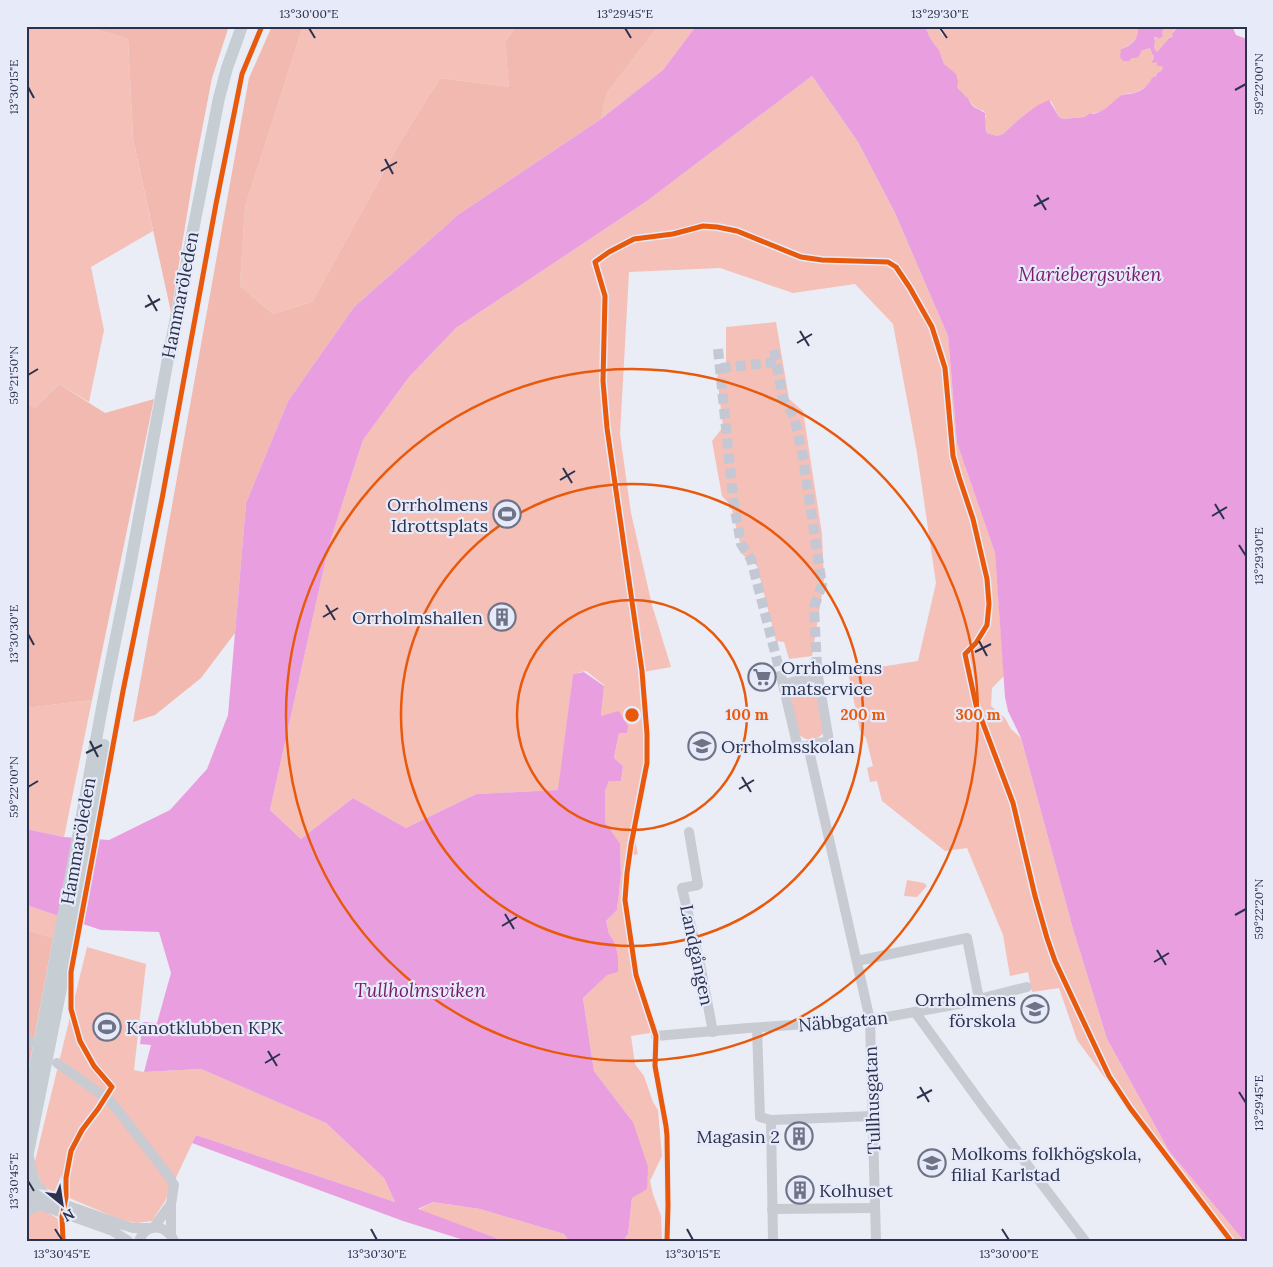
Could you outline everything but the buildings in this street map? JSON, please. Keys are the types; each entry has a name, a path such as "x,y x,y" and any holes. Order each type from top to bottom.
{"main road":[{"name":"Hammaröleden","path":"27,1159 169,353 219,98 226,68 242,26"},
{"name":"Hammaröleden","path":"26,1116 64,947"},
{"path":"26,1210 43,1201 33,1181 27,1159"}],"street":[{"path":"818,671 829,741 808,746 798,748 782,680 818,671"},
{"name":"Tullhusgatan","path":"808,746 870,1020 876,1241"},
{"name":"Landgången","path":"689,832 698,885 682,888 701,969 713,1032"},
{"path":"857,961 967,938 979,999"},
{"name":"Näbbgatan","path":"656,1036 870,1020 979,999 1027,987"},
{"path":"915,1012 1085,1241"},
{"path":"757,1028 760,1117 770,1120 873,1116"},
{"path":"57,1063 112,1103 174,1185 171,1204 172,1238"},
{"path":"770,1120 773,1241"},
{"path":"26,1191 43,1201 113,1231 128,1241"},
{"path":"26,1200 43,1201 133,1228 165,1229 172,1238"},
{"path":"139,1241 144,1232 152,1228 171,1204"},
{"path":"772,1209 875,1208"}],"shaded area":[{"path":"26,26 87,26 128,39 133,139 153,231 91,267 104,330 89,402 59,384 35,408 26,401"},
{"path":"87,26 229,26 212,78 195,166 171,312 133,139 128,39"},
{"path":"272,26 303,26 245,207 240,286 273,314 312,302 401,141 440,78 509,87 505,42 516,26 658,26 607,93 601,119 459,214 354,307 288,401 246,503 235,633 201,678 155,715 133,722 249,78"},
{"path":"303,26 516,26 505,42 509,87 440,78 401,141 312,302 273,314 240,286 245,207"},
{"path":"658,26 696,26 663,70 601,119 607,93"},
{"path":"925,26 937,26 943,36 943,26 1137,26 1136,38 1132,43 1121,49 1121,54 1132,58 1141,51 1150,48 1154,56 1152,60 1163,68 1144,88 1122,95 1102,111 1088,114 1084,117 1063,119 1059,117 1051,101 1036,106 1003,134 997,136 987,133 984,111 974,106 958,90"},
{"path":"1165,26 1177,26 1177,28 1173,32 1173,37 1169,38 1157,52 1154,48 1154,36 1159,39 1163,36 1162,32"},
{"path":"812,76 858,142 895,213 948,336 957,443 995,553 1004,676 992,688 991,706 1005,718 1011,729 1021,738 1073,929 1107,1039 1169,1151 1244,1241 1226,1241 1077,1040 1059,988 1032,992 1028,972 1010,976 1003,935 967,848 945,851 882,801 877,781 870,782 867,768 873,766 866,738 860,731 848,672 918,661 936,583 917,453 893,324 855,284 793,293 720,268 629,272 620,434 631,513 652,605 671,667 643,672 647,706 649,763 634,835 638,854 631,856 627,873 626,907 638,973 656,1032 631,1036 635,1064 644,1076 653,1102 658,1110 662,1156 650,1181 661,1216 662,1241 623,1241 628,1234 632,1198 633,1122 594,1071 583,998 607,974 618,956 606,921 617,910 621,875 620,845 605,822 605,791 609,781 621,781 623,766 614,758 619,733 601,716 604,685 586,671 573,674 559,790 476,794 406,828 353,798 301,839 270,810 329,545 363,440 409,377 456,328 647,201"},
{"path":"776,322 789,399 803,411 822,534 824,581 812,656 789,659 784,642 776,641 757,566 743,555 731,506 722,496 712,441 723,427 717,376 726,363 726,327"},
{"path":"59,384 105,413 154,399 92,700 26,708 26,401 35,408"},
{"path":"807,684 817,692 824,732 818,738 811,740 804,738 798,733 791,696 799,686"},
{"path":"92,700 64,837 26,829 26,708"},
{"path":"907,880 924,883 927,886 917,897 904,896"},
{"path":"26,905 59,916 53,938 26,930"},
{"path":"26,930 53,938 26,1082"},
{"path":"87,947 146,964 134,1070 144,1072 201,1069 326,1123 384,1178 395,1202 196,1135 165,1201 152,1221 136,1223 119,1219 43,1187 34,1165"},
{"path":"433,1202 480,1209 564,1234 569,1241 504,1241 418,1210"},
{"path":"43,1210 57,1218 60,1241 26,1241 26,1217 32,1212"}],"water":[{"path":"696,26 925,26 930,38 939,50 944,64 956,74 957,87 973,106 985,113 987,133 997,136 1003,134 1036,106 1049,100 1059,117 1063,119 1084,117 1090,113 1093,114 1105,109 1121,95 1143,89 1163,68 1157,66 1157,62 1152,62 1154,56 1150,48 1141,51 1139,56 1129,61 1123,61 1120,57 1121,49 1129,46 1136,38 1137,26 1165,26 1162,32 1163,36 1159,39 1154,37 1154,48 1157,52 1169,38 1173,37 1172,34 1177,26 1232,26 1236,35 1247,39 1247,1241 1244,1241 1169,1151 1107,1039 1073,929 1021,738 1008,711 1005,697 995,553 957,443 948,336 895,213 858,142 812,76 647,201 456,328 409,377 363,440 329,545 270,810 301,839 353,798 406,828 476,794 558,790 573,674 584,672 604,686 601,716 619,711 628,726 627,733 619,733 614,758 623,766 621,781 609,781 605,791 605,822 620,844 621,875 617,910 606,921 609,934 615,943 618,956 618,972 607,975 583,998 594,1071 633,1122 648,1167 647,1189 632,1198 628,1234 623,1241 569,1241 564,1234 480,1209 433,1202 418,1209 504,1241 467,1241 403,1221 192,1143 196,1135 395,1202 384,1178 326,1123 201,1069 144,1072 151,1045 140,1044 143,1022 157,1023 171,973 159,932 101,930 26,905 26,829 64,837 109,840 170,810 207,769 228,715 246,503 288,401 354,307 459,214 601,119 663,70"}],"tunnel":[{"path":"718,349 733,498 741,544 751,559 781,676"},
{"path":"774,350 783,399 794,416 803,457 822,585 814,607 817,667"},
{"path":"721,368 776,362"}],"cycle path":[{"path":"63,1241 62,1217 71,1151 82,1130 112,1087 94,1066 80,1041 71,1009 71,972 242,74 262,26"},
{"path":"667,1241 667,1136 655,1066 656,1036 636,975 625,900 631,845 647,763 647,734 642,671 607,428 603,381 605,296 595,262 609,252 634,239 673,234 703,226 737,231 801,257 822,260 888,262 896,267 932,327 945,368 953,456 973,519 987,579 989,604 987,625 976,643 965,654 976,705 1013,803 1047,938 1055,961 1109,1076 1130,1108 1231,1241"}],"place":[{"name":"Orrholmens Idrottsplats","path":"507,514"},
{"name":"Orrholmshallen","path":"502,617"},
{"name":"Orrholmens matservice","path":"762,677"},
{"name":"Orrholmsskolan","path":"702,746"},
{"name":"Orrholmens förskola","path":"1035,1009"},
{"name":"Kanotklubben KPK","path":"107,1027"},
{"name":"Magasin 2","path":"799,1136"},
{"name":"Molkoms folkhögskola, filial Karlstad","path":"932,1163"},
{"name":"Kolhuset","path":"800,1190"}],"water label":[{"name":"Mariebergsviken","path":"1090,274"},
{"name":"Tullholmsviken","path":"420,990"}]}
